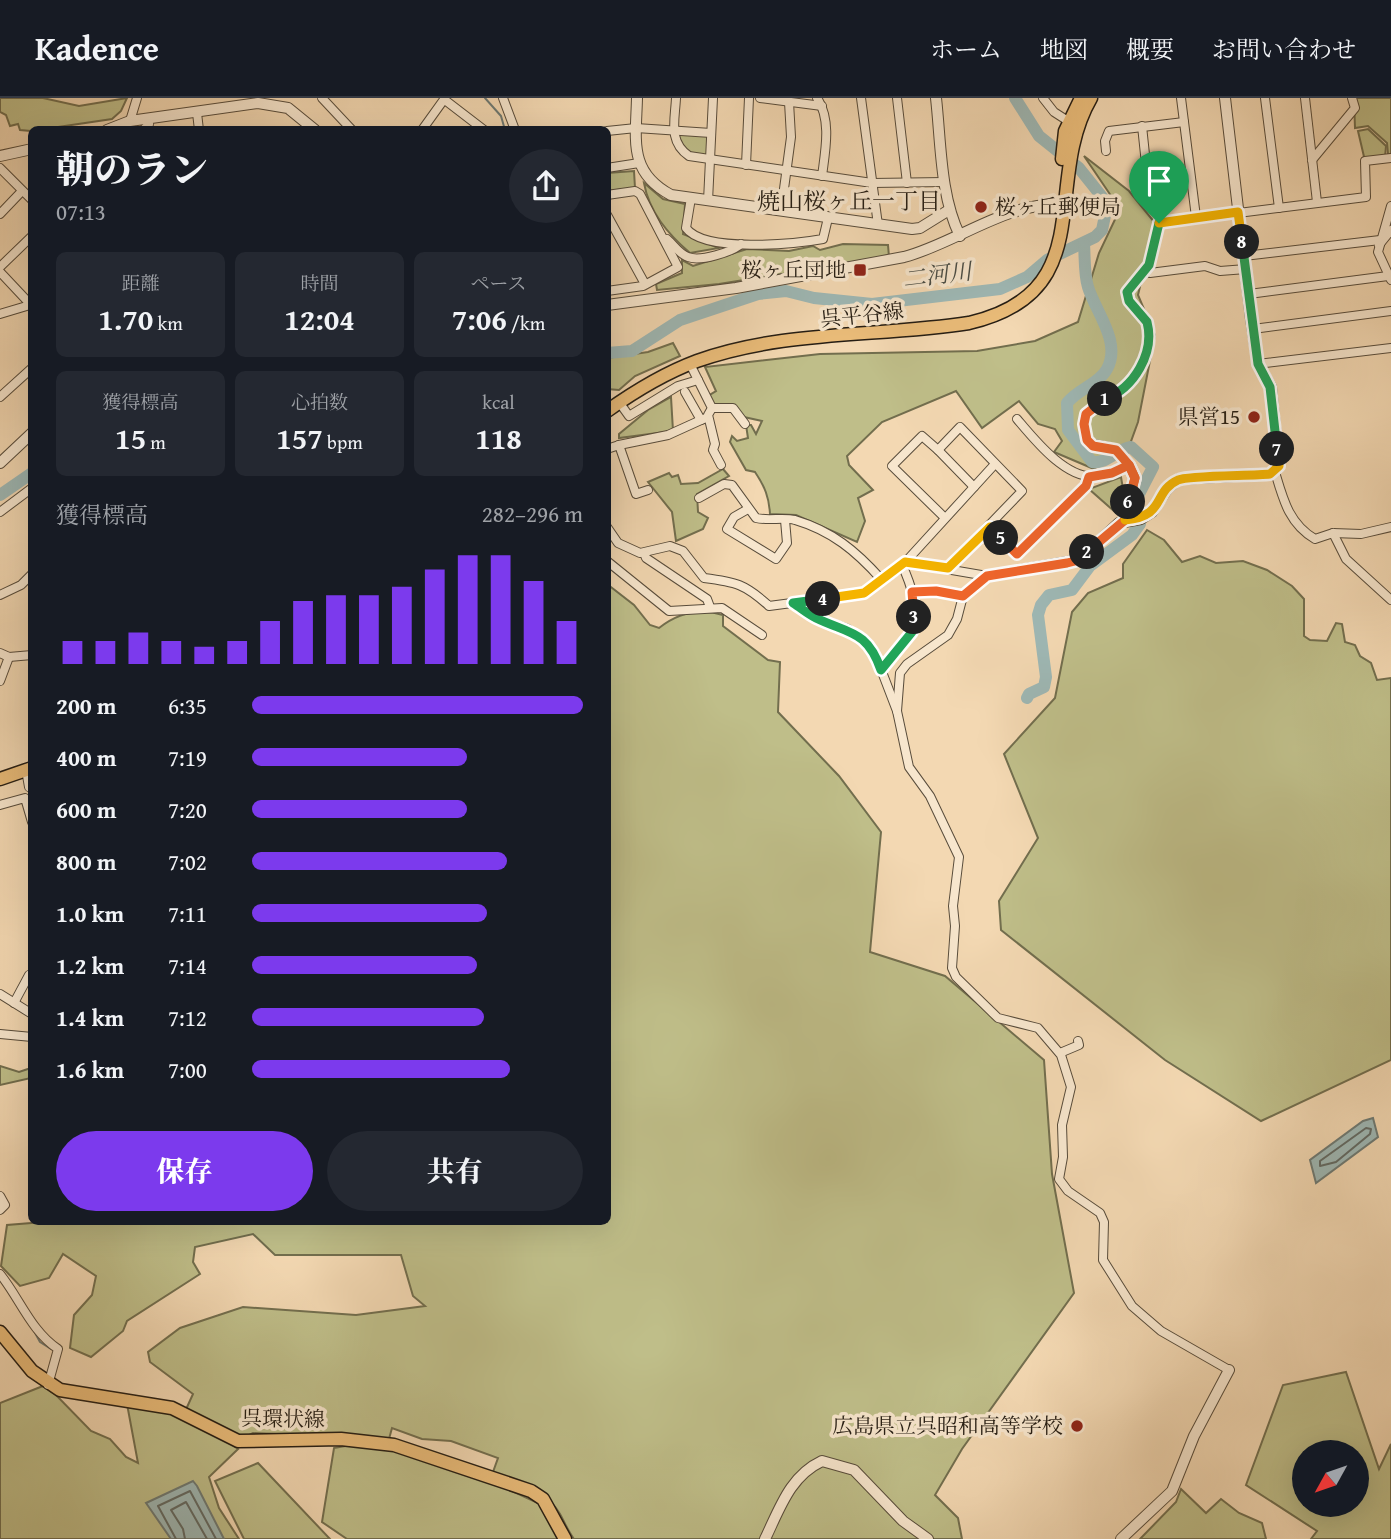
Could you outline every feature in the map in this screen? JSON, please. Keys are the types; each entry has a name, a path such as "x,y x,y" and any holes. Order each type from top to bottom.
{"main road":[{"name":"呉平谷線","path":"611,407 690,364 765,344 969,323 1002,313 1027,296 1048,271 1063,232 1068,130 1081,98"},
{"name":"呉平谷線","path":"1068,130 1091,98"},
{"path":"0,779 28,769"},
{"path":"0,1332 32,1371 48,1385"},
{"name":"呉環状線","path":"48,1385 60,1390 172,1408 238,1441 341,1439 394,1446 531,1491 542,1499 565,1539"}],"street":[{"path":"130,121 137,98"},
{"path":"322,98 348,126"},
{"path":"503,98 514,126"},
{"path":"637,98 639,163 657,187 671,195 878,225 920,228 949,210"},
{"path":"676,98 675,141 684,152 710,160 872,183 945,182"},
{"path":"708,201 713,98"},
{"path":"746,165 749,98"},
{"path":"760,98 819,102 827,141 822,176"},
{"path":"861,98 878,225"},
{"path":"897,98 907,183"},
{"path":"936,98 949,210 960,236"},
{"path":"1044,98 1068,130"},
{"path":"1181,98 1196,217"},
{"path":"903,563 987,576 1079,560 1134,519 1152,512 1167,489 1179,479 1239,477 1275,472 1279,466 1270,387 1258,364 1252,329 1225,98"},
{"path":"1265,98 1279,208"},
{"path":"1305,98 1317,202"},
{"path":"1312,160 1355,108 1352,98"},
{"path":"425,126 445,99 479,126"},
{"path":"117,126 130,121 258,103 287,102 311,126"},
{"path":"781,211 791,137 789,102"},
{"path":"196,126 197,113"},
{"path":"1106,151 1106,133 1184,122"},
{"path":"1142,126 1148,184 1191,181"},
{"path":"611,131 636,128 711,133"},
{"path":"0,156 28,150"},
{"path":"1134,519 1135,478 1129,465 1118,452 1093,446 1087,440 1084,424 1091,408 1122,392 1141,367 1149,329 1144,317 1129,301 1127,292 1146,271 1157,242 1159,223 1366,197 1365,162 1391,158"},
{"path":"611,167 639,163"},
{"path":"0,168 28,196"},
{"path":"0,214 22,191"},
{"path":"611,194 635,191 640,194 678,267 645,284 611,290"},
{"path":"691,198 688,231 702,239 781,246 824,239 828,218"},
{"path":"611,304 736,288 904,257 1026,208 1065,205"},
{"path":"1249,294 1390,278 1378,252 1391,206"},
{"path":"611,222 645,284"},
{"path":"1244,256 1380,243 1391,230"},
{"path":"665,238 687,257 694,259 736,249 741,244"},
{"path":"28,240 0,270 28,302"},
{"path":"24,244 28,248"},
{"path":"1146,271 1150,273 1205,266 1220,271 1246,269"},
{"path":"0,314 28,306"},
{"path":"1252,329 1391,311"},
{"path":"1258,364 1391,348"},
{"path":"690,364 712,408"},
{"path":"0,397 28,372"},
{"path":"619,402 629,416 678,386 698,380"},
{"path":"685,392 705,419 715,444 713,450 721,465"},
{"path":"611,448 622,442 668,435 705,419 712,408"},
{"path":"712,408 733,408 745,424"},
{"path":"1017,419 1046,453 1062,465 1089,477 1112,473 1129,465"},
{"path":"938,450 960,427 1022,491 948,568"},
{"path":"3,455 28,436"},
{"path":"944,517 892,466 922,436 974,486"},
{"path":"619,445 636,494 648,490"},
{"path":"644,553 670,546 683,551 704,578 732,580 745,586 769,606 860,594 903,563 995,464"},
{"path":"1275,472 1283,501 1305,533 1315,538 1333,533 1350,536 1391,527"},
{"path":"990,527 1017,554 1086,486 1089,477"},
{"path":"699,498 724,484 732,485 757,518 793,519 844,542 856,551 881,579"},
{"path":"0,512 28,491"},
{"path":"748,509 734,517 727,529 776,559 787,543 785,520"},
{"path":"611,533 618,543 644,553 707,599 710,607"},
{"path":"1333,533 1346,559 1391,600"},
{"path":"881,670 912,632 912,592 903,563"},
{"path":"611,564 669,611 682,612 710,607 730,611 762,635"},
{"path":"897,711 900,673 907,664 948,635 957,619 963,596 987,576"},
{"path":"0,595 21,585 28,578"},
{"path":"912,592 936,591 963,596"},
{"path":"793,603 816,618 857,635 874,651 897,711 909,768 930,796 959,857 953,905 956,926 952,968 956,977 999,1018 1038,1028 1060,1053 1071,1087 1062,1125 1063,1157 1059,1179 1068,1191 1100,1213 1104,1222 1103,1260 1132,1306 1161,1331 1229,1370 1194,1436 1172,1491 1121,1539"},
{"path":"0,653 9,657 28,655"},
{"path":"0,681 9,657"},
{"path":"28,791 25,798 28,808"},
{"path":"0,805 25,798"},
{"path":"14,1003 28,977"},
{"path":"0,994 28,1012"},
{"path":"0,1034 28,1037"},
{"path":"1060,1053 1079,1045 1078,1041"},
{"path":"0,1196 5,1205 0,1210"},
{"path":"0,1274 18,1295 38,1334 58,1349 48,1385"},
{"path":"765,1539 798,1477 806,1468 821,1461 854,1471 903,1521 928,1539"}],"shaded area":[{"path":"0,98 43,98 79,106 127,98 121,111 112,119 65,126 28,126 28,131 20,130 18,124 10,126 6,115 0,112"},
{"path":"1354,98 1391,98 1391,155 1388,154 1387,143 1368,126 1355,128"},
{"path":"1368,129 1386,146 1385,157 1365,161 1358,131"},
{"path":"676,133 709,135 707,158 686,151"},
{"path":"1084,156 1129,191 1155,223 1138,295 1155,335 1138,422 1130,444 1094,469 1054,452 1062,441 1055,429 1038,424 1019,401 982,428 956,391 882,422 847,456 849,465 873,490 858,498 865,521 857,542 796,515 770,514 761,482 755,472 746,470 730,442 732,436 737,441 748,438 746,425 751,425 756,434 762,421 744,417 734,405 712,405 708,396 716,391 705,367 820,354 977,351 1035,341 1078,322 1099,253 1120,209"},
{"path":"634,171 635,188 611,191 611,173"},
{"path":"644,183 663,199 685,204 683,234 719,248 690,253 674,238 655,213"},
{"path":"843,244 888,245 889,257 719,284 657,290 656,284 682,273 682,260 693,266 747,249 789,251 813,246 820,250"},
{"path":"673,343 680,356 635,376 619,390 611,389 611,357 648,352"},
{"path":"671,397 673,431 619,438 619,434 648,410"},
{"path":"723,469 729,476 697,494 698,512 708,518 703,529 676,541 672,512 648,482 669,473 672,477 678,475 681,484 698,483"},
{"path":"1121,477 1124,495 1115,512 1089,489"},
{"path":"1147,530 1164,540 1182,562 1200,556 1216,563 1243,561 1267,570 1292,586 1304,599 1304,636 1310,640 1327,641 1336,623 1342,624 1345,642 1355,645 1360,656 1371,663 1377,680 1391,678 1391,1060 1261,1121 1165,1060 1001,930 999,901 1038,838 1004,754 1055,698 1072,612 1088,593 1123,578 1123,564"},
{"path":"611,587 634,605 650,625 659,628 682,615 706,612 723,615 723,626 768,660 780,662 778,712 839,776 881,832 870,952 945,976 1044,1060 1052,1174 1074,1293 962,1449 935,1495 958,1518 962,1539 574,1539 560,1514 547,1499 531,1488 493,1472 498,1458 451,1441 422,1439 392,1428 389,1439 253,1433 231,1444 238,1449 209,1477 219,1508 239,1539 0,1539 0,1403 43,1386 56,1395 91,1431 110,1439 126,1457 138,1463 127,1404 183,1416 193,1394 150,1362 148,1352 180,1328 243,1307 356,1315 425,1306 413,1296 401,1255 275,1255 253,1234 195,1247 193,1262 200,1274 127,1321 123,1331 91,1357 70,1348 74,1315 92,1295 96,1276 63,1254 49,1278 20,1286 1,1266 7,1225 611,1225"},
{"path":"0,1066 19,1072 28,1069 28,1079 0,1085"},
{"path":"1346,1372 1379,1469 1391,1444 1391,1539 1311,1539 1317,1531 1295,1517 1369,1517 1369,1440 1292,1440 1292,1515 1246,1485 1283,1385"},
{"path":"351,1445 399,1449 510,1490 540,1504 558,1539 347,1539 322,1522 334,1448"},
{"path":"258,1463 330,1539 244,1539 215,1481"},
{"path":"1181,1489 1206,1513 1221,1499 1239,1513 1262,1523 1266,1539 1140,1539 1176,1502"}],"water":[{"path":"1373,1118 1378,1137 1316,1183 1310,1160 1363,1121"},
{"path":"193,1481 224,1539 171,1539 146,1503"}],"waterway":[{"path":"485,98 501,116 504,126"},
{"name":"二河川","path":"611,353 632,351 680,320 758,294 786,291 814,298 872,304 1000,289 1027,277 1047,260 1095,237 1102,230 1106,211 1103,198 1079,168 1039,136 1015,98"},
{"path":"1027,698 1029,694 1044,687 1046,677 1038,615 1041,605 1049,595 1072,590 1090,566 1132,535 1140,524 1137,498 1153,467 1131,447 1103,461 1092,462 1068,430 1067,403 1094,383 1107,369 1111,359 1106,327 1087,282 1084,244"},
{"name":"二河川","path":"0,495 28,476"},
{"path":"34,1331 40,1342 51,1349"}],"place":[{"name":"桜ヶ丘郵便局","path":"981,207"},
{"name":"桜ヶ丘団地","path":"860,270"},
{"name":"県営15","path":"1254,417"},
{"name":"広島県立呉昭和高等学校","path":"1077,1426"}],"district":[{"name":"焼山桜ヶ丘一丁目","path":"849,201"}],"route":[{"path":"1159,223 1157,242 1149,265 1127,292 1129,301 1144,317 1149,329 1141,367 1122,392 1091,408 1086,414 1084,424 1087,440 1093,446 1116,450 1129,465 1135,478 1125,520 1079,560 987,576 963,596 951,592 912,592 912,632 888,658 881,670 874,651 857,635 816,618 793,603 864,593 905,562 948,568 983,530 990,527 1017,554 1086,486 1089,477 1112,473 1129,465 1135,478 1127,505 1125,520 1146,517 1167,489 1179,479 1248,477 1275,472 1279,466 1270,387 1258,364 1238,212 1159,223"}]}
